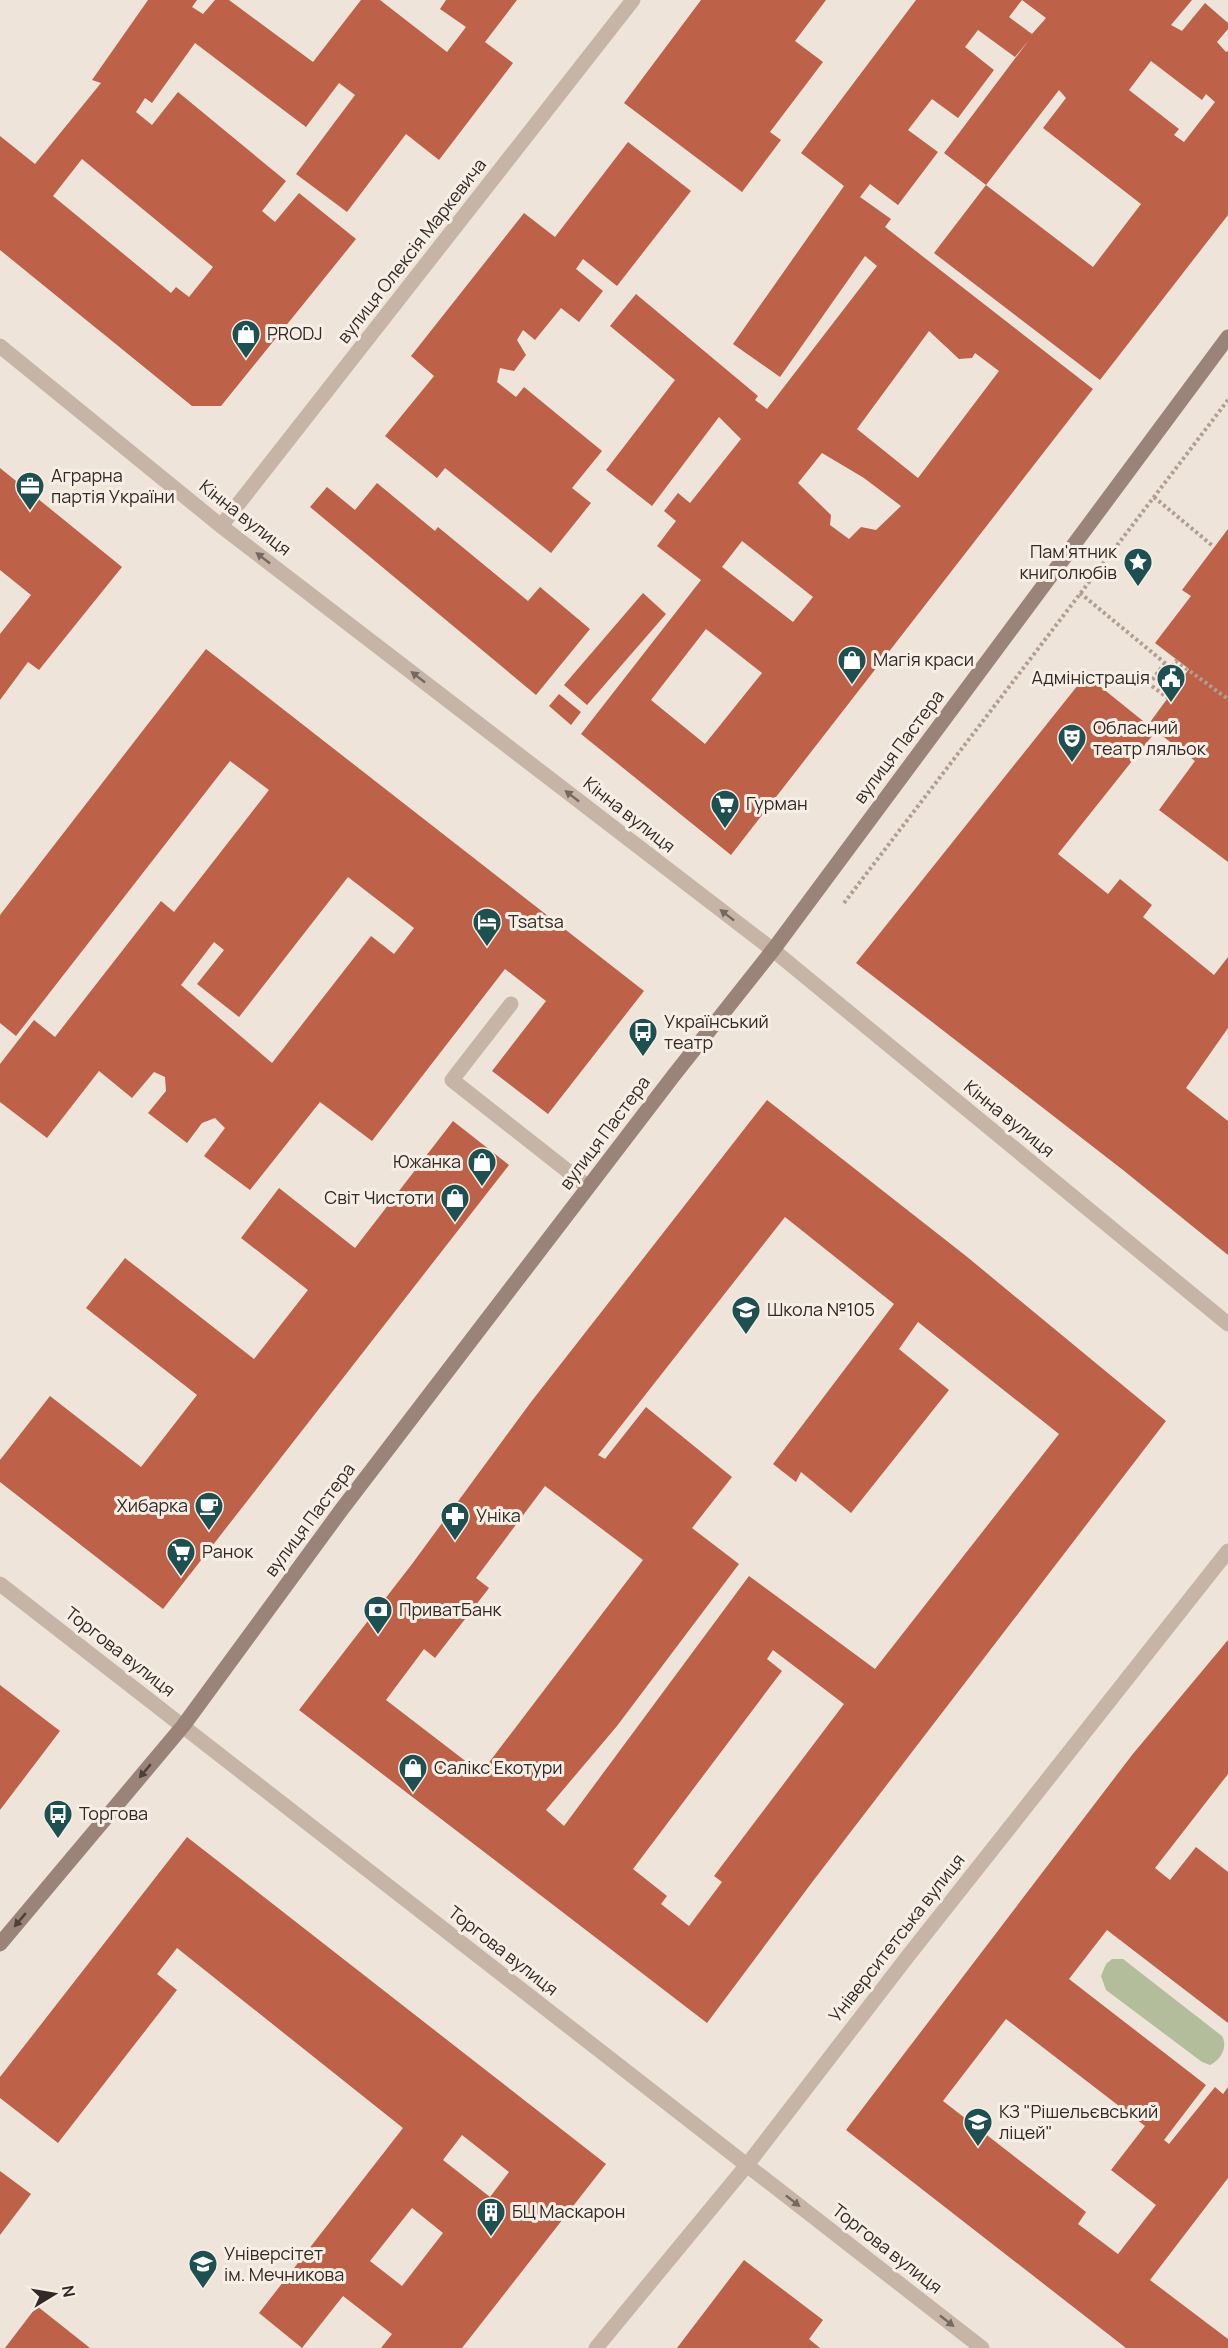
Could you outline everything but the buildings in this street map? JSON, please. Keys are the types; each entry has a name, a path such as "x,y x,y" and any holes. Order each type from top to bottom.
{"street":[{"name":"вулиця Олексія Маркевича","path":"221,526 633,0"},
{"name":"вулиця Пастера","path":"0,1944 183,1726 342,1509 773,950 1228,337"},
{"name":"Кінна вулиця","path":"0,346 221,526 773,950 1228,1324"},
{"path":"511,1004 452,1080 588,1187"},
{"name":"Університетська вулиця","path":"596,2348 747,2165 930,1928 1228,1551"},
{"name":"Торгова вулиця","path":"0,1584 982,2348"}],"path":[{"path":"837,912 1228,400"},
{"path":"1154,497 1214,547"},
{"path":"1080,594 1171,668 1176,662 1228,699"},
{"path":"1165,663 1149,684 1167,698"}],"green space":[{"path":"1112,1959 1123,1959 1222,2036 1224,2049 1217,2060 1210,2065 1202,2062 1106,1990 1101,1976 1106,1964"}],"place":[{"name":"PRODJ","path":"246,360"},
{"name":"Аграрна партія України","path":"30,512"},
{"name":"Пам'ятник книголюбів","path":"1138,588"},
{"name":"Магія краси","path":"852,686"},
{"name":"Адміністрація","path":"1171,704"},
{"name":"Обласний театр ляльок","path":"1072,764"},
{"name":"Гурман","path":"725,830"},
{"name":"Tsatsa","path":"487,948"},
{"name":"Український театр","path":"643,1058"},
{"name":"Южанка","path":"482,1188"},
{"name":"Світ Чистоти","path":"455,1224"},
{"name":"Школа №105","path":"746,1336"},
{"name":"Хибарка","path":"209,1532"},
{"name":"Уніка","path":"455,1542"},
{"name":"Ранок","path":"181,1578"},
{"name":"ПриватБанк","path":"378,1636"},
{"name":"Салікс Екотури","path":"413,1794"},
{"name":"Торгова","path":"58,1840"},
{"name":"КЗ \"Рішельєвський ліцей\"","path":"978,2148"},
{"name":"БЦ Маскарон","path":"491,2238"},
{"name":"Універсітет ім. Мечникова","path":"203,2290"}]}
